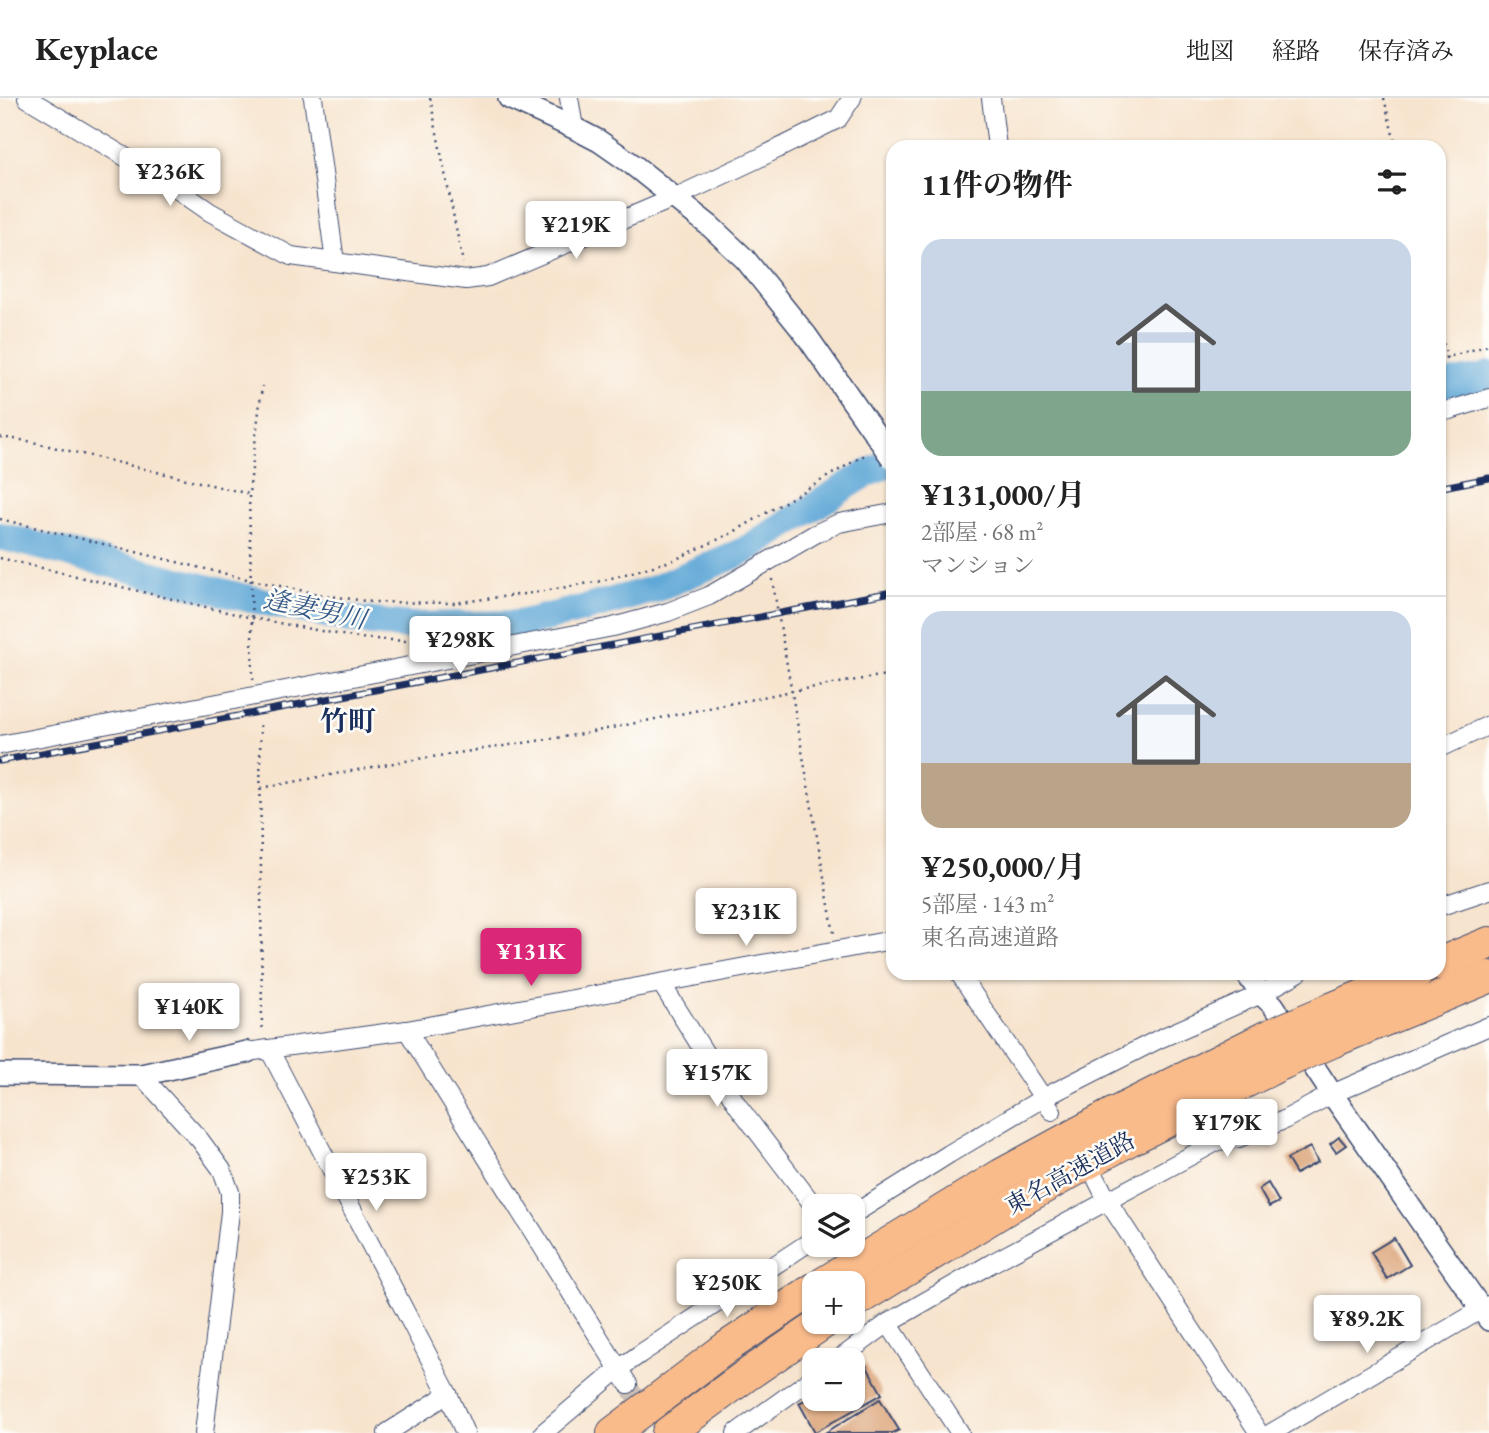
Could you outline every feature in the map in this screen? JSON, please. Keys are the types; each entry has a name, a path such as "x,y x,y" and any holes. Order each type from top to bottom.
{"highway":[{"path":"1446,961 1489,943"},
{"name":"東名高速道路","path":"844,1271 1001,1175 1113,1114 1330,1026 1489,977"},
{"name":"東名高速道路","path":"1330,1026 1406,980"},
{"name":"東名高速道路","path":"865,1295 1016,1203 1129,1140 1273,1051"},
{"path":"613,1433 727,1347 802,1297"},
{"path":"668,1433 806,1334"}],"street":[{"path":"27,98 165,181 210,212 291,256 466,280 488,277 674,198 838,119 852,98"},
{"path":"313,98 335,261"},
{"path":"509,98 599,141 711,227 745,259 806,335 886,449"},
{"path":"569,98 574,128"},
{"path":"991,98 996,140"},
{"path":"1446,410 1489,398"},
{"path":"0,745 613,627 709,596 815,534 839,523 886,514"},
{"path":"1446,745 1489,725"},
{"path":"1446,905 1489,890"},
{"path":"0,1074 141,1075 260,1050 407,1030 886,941"},
{"path":"964,980 1048,1105"},
{"path":"1252,980 1273,1005 1332,1094 1487,1312 1270,1433"},
{"path":"865,1207 948,1154 1048,1105 1159,1039 1261,994 1286,980"},
{"path":"661,983 738,1106 805,1194"},
{"path":"854,1348 888,1323 992,1263 1218,1141 1239,1138 1284,1120 1332,1094 1489,1026"},
{"path":"407,1030 624,1376"},
{"path":"260,1050 448,1394 465,1433"},
{"path":"141,1075 200,1140 222,1170 230,1192 230,1212 204,1433"},
{"path":"1097,1180 1107,1200 1259,1433"},
{"path":"543,1433 624,1376 640,1353 802,1247"},
{"path":"888,1323 960,1433"},
{"path":"736,1433 802,1386"},
{"path":"387,1433 448,1394"}],"path":[{"path":"430,98 466,280"},
{"path":"1384,98 1394,140"},
{"path":"1446,354 1447,358 1489,345"},
{"path":"253,697 250,494 262,386"},
{"path":"0,437 28,441 250,494"},
{"path":"0,519 251,582 372,602 453,603 601,581 674,560 732,533 870,452"},
{"path":"0,558 252,618 358,638 446,644"},
{"path":"769,562 837,950"},
{"path":"261,788 399,762 582,734 792,691 886,675"},
{"path":"260,725 260,1050"}],"building":[{"path":"1339,1137 1346,1145 1336,1152 1330,1144"},
{"path":"1310,1147 1318,1162 1296,1174 1287,1159"},
{"path":"1268,1183 1279,1202 1269,1207 1259,1189"},
{"path":"1394,1238 1410,1265 1387,1279 1371,1252"},
{"path":"865,1366 882,1394 865,1404"},
{"path":"880,1399 899,1430 893,1433 825,1433 861,1411 865,1411 865,1408"},
{"path":"803,1411 852,1411 815,1432"}],"waterway":[{"name":"逢妻男川","path":"1446,385 1489,375"},
{"name":"逢妻男川","path":"0,536 242,597 355,620 409,626 519,624 652,590 744,551 859,478 886,464"}],"tunnel":[{"path":"848,1257 888,1323"},
{"path":"628,1384 654,1433"}],"railway":[{"path":"1446,486 1489,478"},
{"path":"0,761 886,593"}],"district":[{"name":"竹町","path":"348,721"}]}
